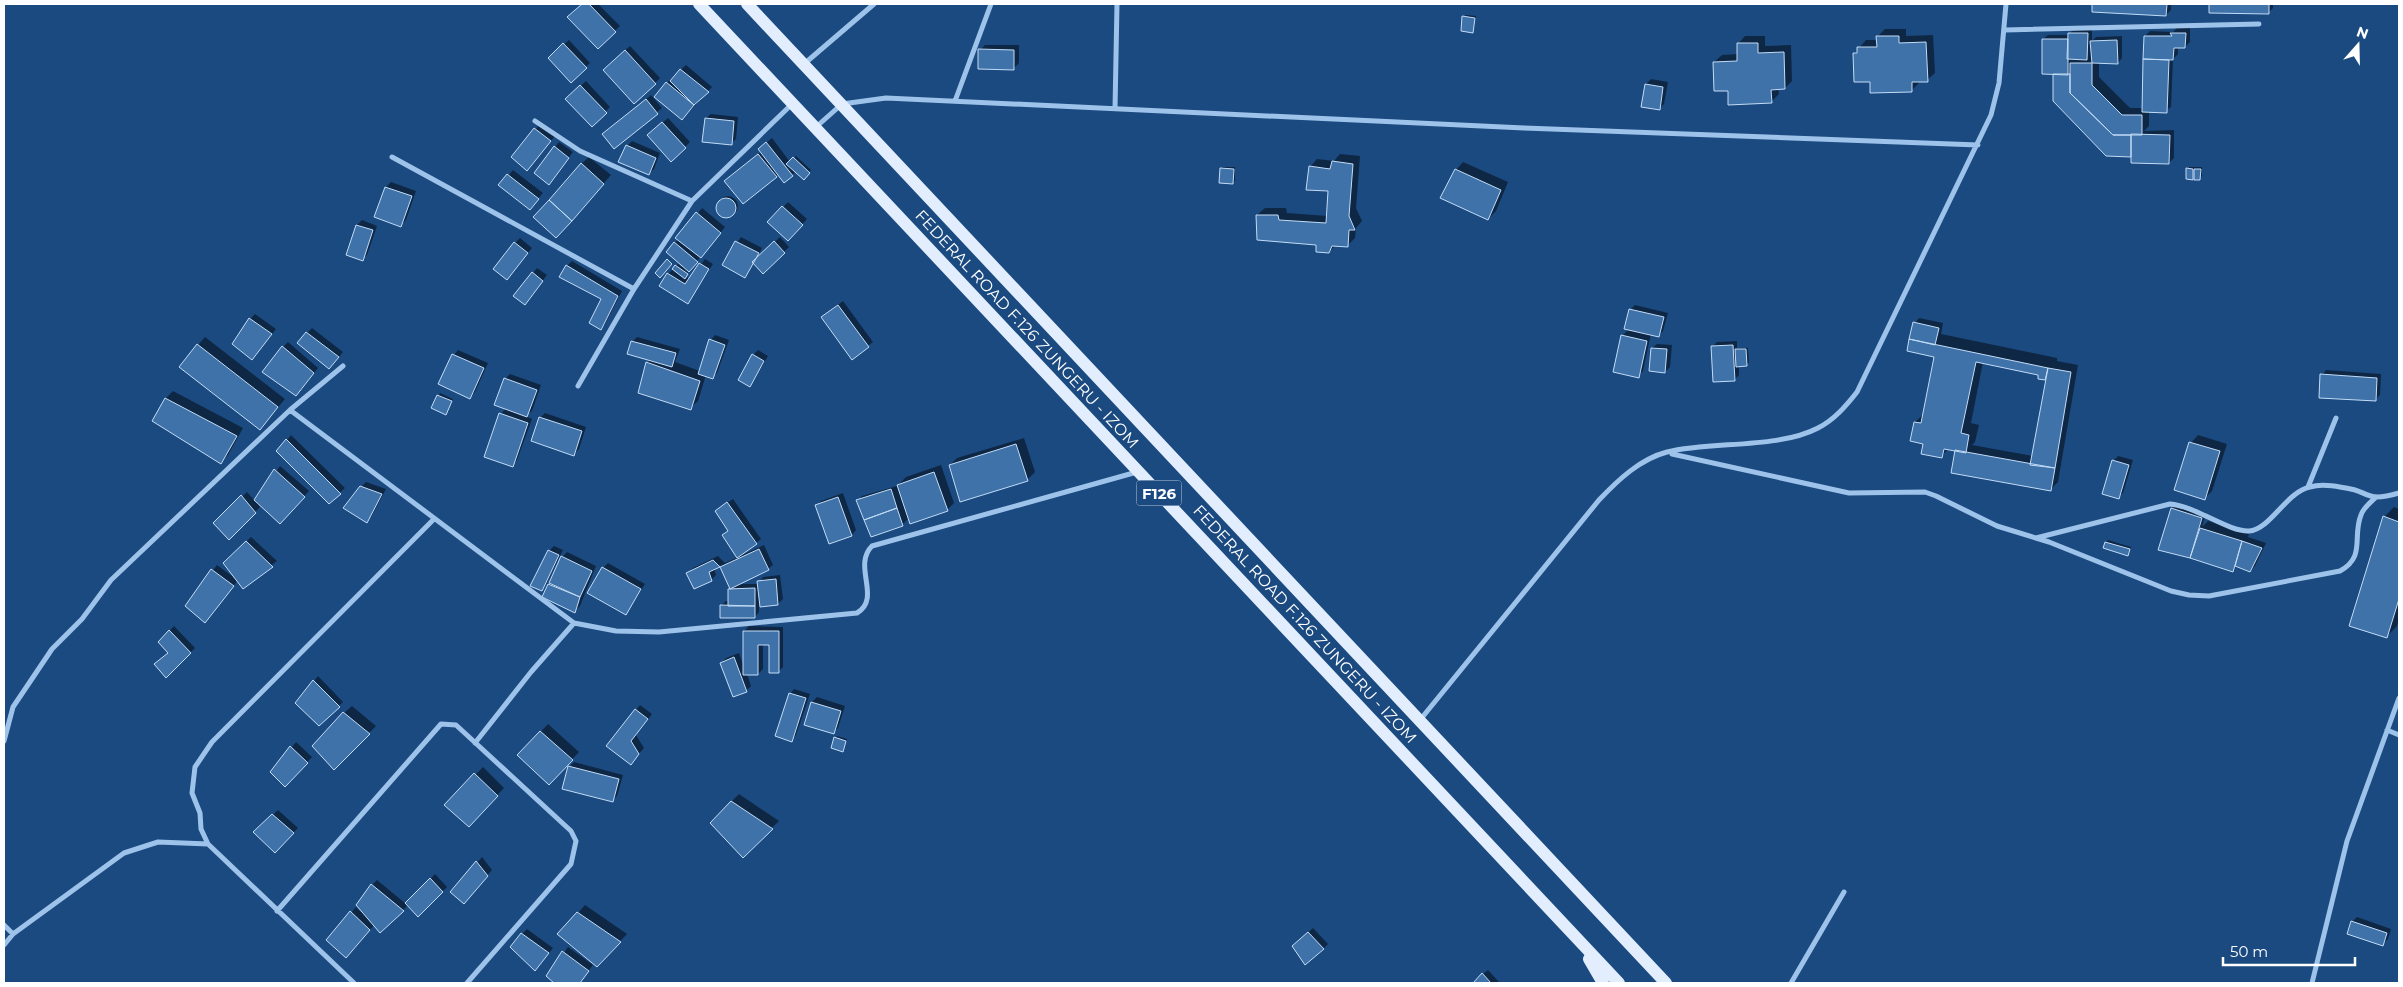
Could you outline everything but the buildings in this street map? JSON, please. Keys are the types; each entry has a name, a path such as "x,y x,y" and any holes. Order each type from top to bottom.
{"main road":[{"name":"FEDERAL ROAD F.126 ZUNGERU - IZOM","path":"699,4 1619,983"},
{"name":"FEDERAL ROAD F.126 ZUNGERU - IZOM","path":"747,4 1666,983"},
{"path":"1575,936 1604,983"}],"street":[{"path":"804,64 874,4"},
{"path":"955,101 991,4"},
{"path":"1115,109 1117,4"},
{"path":"1420,720 1619,478 1641,464 1667,452 1796,437 1818,428 1840,412 1857,392 1991,115 1998,83 2006,4"},
{"path":"2004,30 2259,24"},
{"path":"816,128 842,104 886,98 1524,128 1978,145"},
{"path":"578,386 634,289 692,201 793,104"},
{"path":"536,121 580,151 692,201"},
{"path":"392,157 634,289"},
{"path":"4,741 13,706 52,649 82,619 111,580 290,410 343,366"},
{"path":"290,410 574,623 616,632 659,632 857,613 863,610 868,597 863,561 865,553 872,546 1139,472"},
{"path":"2308,487 2336,418"},
{"path":"1667,452 1848,493 1925,492 1997,526 2036,538 2171,591 2189,595 2209,596 2340,571 2348,566 2356,551 2361,513 2376,497"},
{"path":"2036,538 2170,504 2183,505 2238,529 2250,531 2260,527 2292,495 2308,487 2321,485 2354,490 2376,497 2399,493"},
{"path":"354,983 208,844 201,829 200,813 192,793 195,767 212,742 434,519"},
{"path":"475,742 531,672 574,623"},
{"path":"2312,983 2347,841 2399,698"},
{"path":"278,911 441,724 456,725 571,831 576,842 571,864 467,983"},
{"path":"2387,730 2399,735"},
{"path":"4,945 13,934 124,853 158,842 208,844"},
{"path":"1791,983 1844,892"},
{"path":"4,925 13,934"}]}
